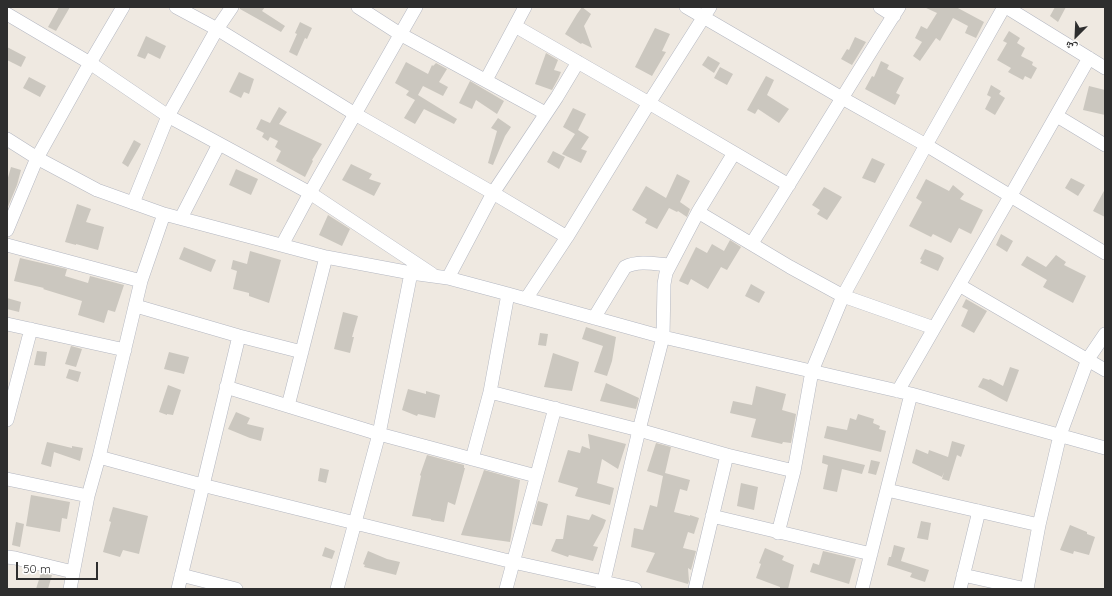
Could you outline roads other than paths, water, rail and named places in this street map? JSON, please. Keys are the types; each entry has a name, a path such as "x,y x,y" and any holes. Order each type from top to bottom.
{"street":[{"path":"7,230 36,158 123,7"},
{"path":"176,7 217,29 355,114 567,237"},
{"path":"133,203 168,116 217,29 232,7"},
{"path":"358,7 400,34 545,113"},
{"path":"282,245 416,7"},
{"path":"486,80 525,7"},
{"path":"686,7 707,12 842,98 926,145 1105,252"},
{"path":"752,243 897,11 880,7"},
{"path":"778,532 794,471 812,371 843,296 926,145 1005,7 1105,68"},
{"path":"526,299 567,237 707,12"},
{"path":"7,14 90,63 168,116 310,193 441,277"},
{"path":"515,26 789,185"},
{"path":"898,391 1089,58"},
{"path":"441,277 493,193 557,97 578,62"},
{"path":"1057,116 1105,145"},
{"path":"7,139 36,158 97,190 164,214 326,257 441,277 663,337 911,394 1105,448"},
{"path":"181,218 219,144"},
{"path":"603,585 639,430 663,337 664,284 666,273 698,212 734,153"},
{"path":"698,212 790,267 843,296 934,328"},
{"path":"70,589 88,496 99,457 141,281 164,214"},
{"path":"7,245 141,281"},
{"path":"288,406 326,257"},
{"path":"594,318 625,267 630,264 638,263 670,265"},
{"path":"337,589 379,434 411,273"},
{"path":"959,285 1105,370"},
{"path":"472,459 490,392 508,294"},
{"path":"136,306 239,336 302,352"},
{"path":"7,324 125,350"},
{"path":"7,420 10,399 31,329"},
{"path":"963,575 1027,589 1039,524 1060,435 1088,359 1105,334"},
{"path":"178,589 239,336"},
{"path":"226,387 379,434 536,476"},
{"path":"490,392 639,430 727,455 794,471"},
{"path":"862,589 911,394"},
{"path":"506,589 555,408"},
{"path":"695,589 727,455"},
{"path":"99,457 202,485 603,585 635,589"},
{"path":"7,479 88,496"},
{"path":"887,490 1039,524"},
{"path":"960,589 979,511"},
{"path":"712,516 871,554"},
{"path":"7,556 73,572"},
{"path":"181,575 236,589"}]}
